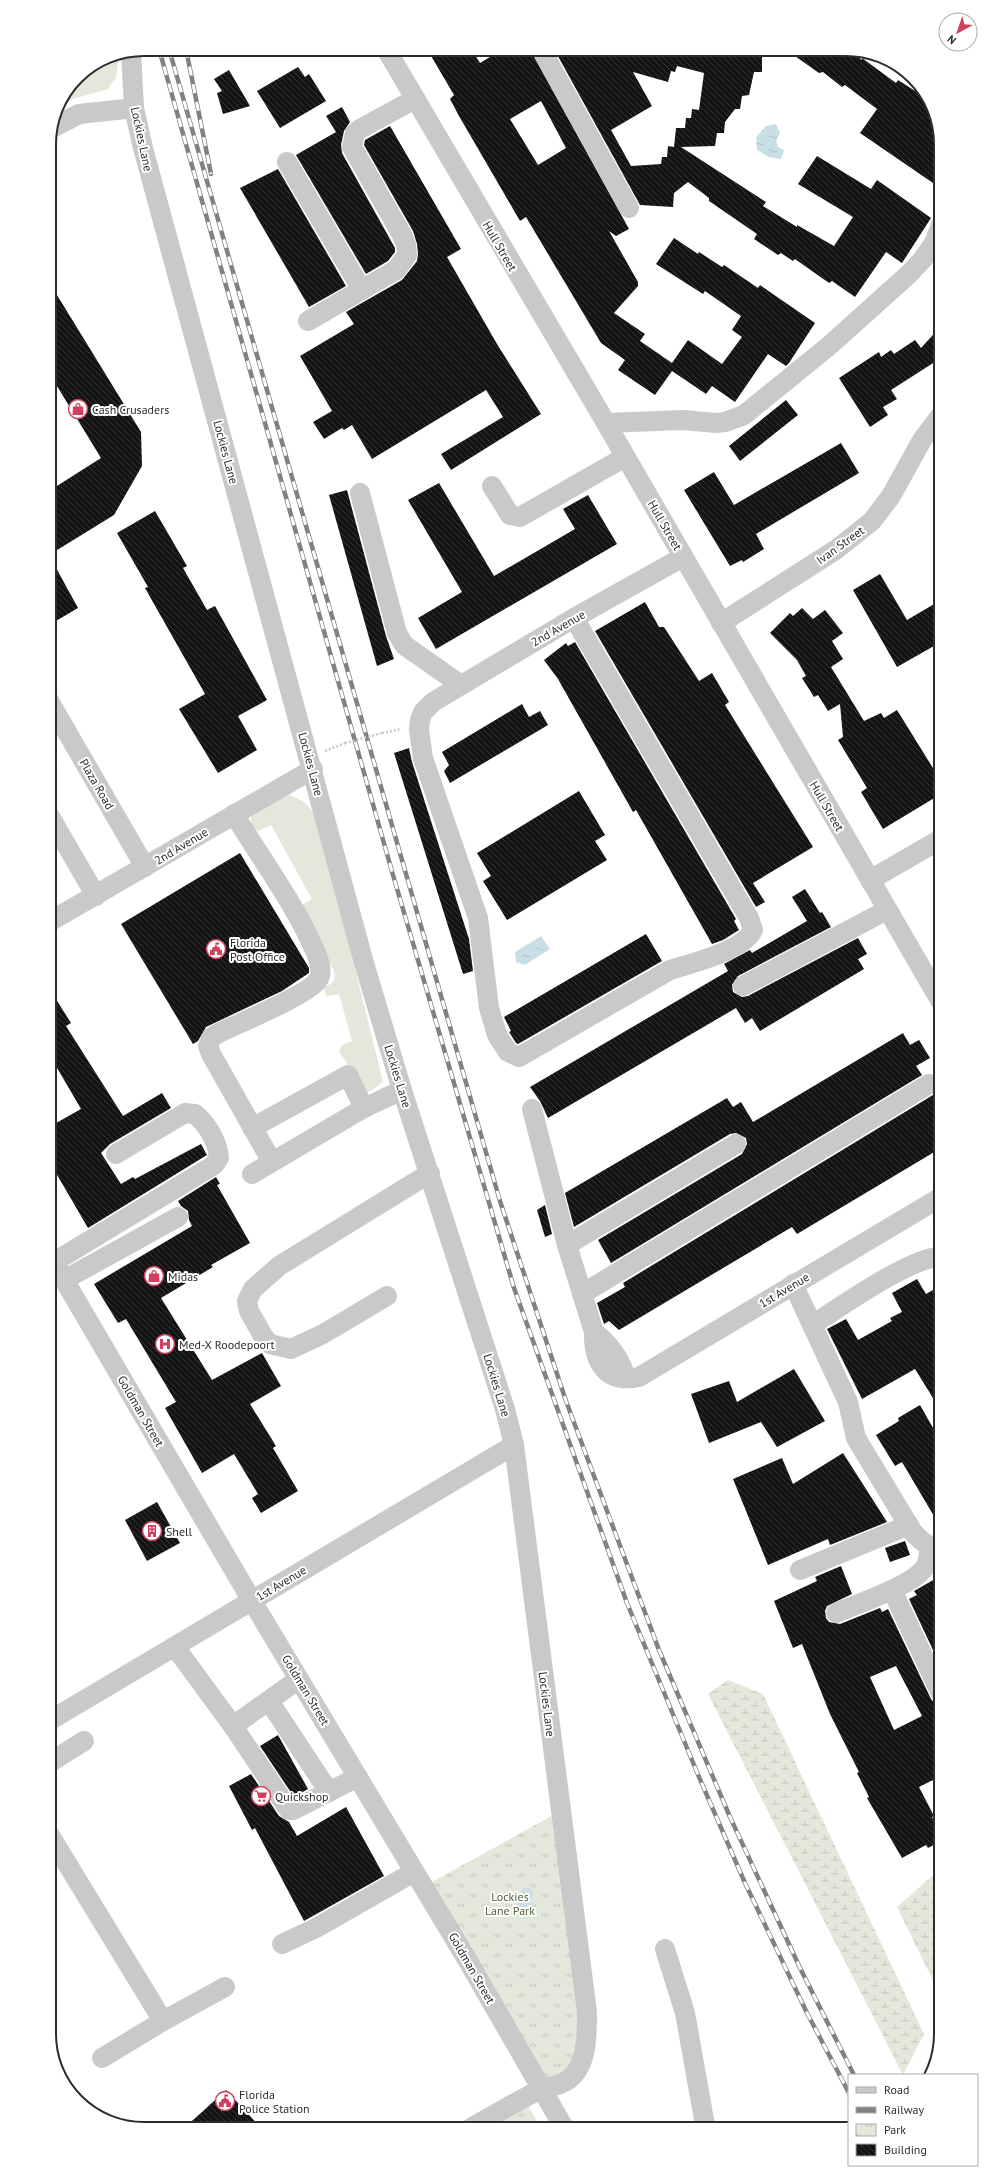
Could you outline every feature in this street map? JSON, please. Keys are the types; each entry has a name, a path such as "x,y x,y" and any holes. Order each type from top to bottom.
{"street":[{"name":"Hull Street","path":"390,56 626,457 934,990"},
{"path":"545,56 628,208"},
{"name":"Lockies Lane","path":"131,57 134,108 143,148 313,770 364,963 402,1090 506,1409 514,1445 587,2012 587,2035 584,2052 575,2073 570,2079 562,2084 541,2089 481,2122"},
{"path":"308,321 396,270 407,255 406,245 402,235 352,147 353,139 360,129 415,99"},
{"path":"58,125 78,114 134,108"},
{"path":"287,162 362,290"},
{"path":"606,424 683,420 725,422 744,415 830,345 909,274 924,259 934,243"},
{"name":"Ivan Street","path":"721,623 837,549 872,521 891,496 922,440 934,424"},
{"path":"492,486 510,515 520,517 626,457"},
{"path":"360,493 397,633 404,645 461,686"},
{"name":"2nd Avenue","path":"574,618 749,918 753,930 746,939 738,945 696,963 670,970 518,1057 508,1052 497,1035 489,1008 478,918 423,758 419,730 420,720 423,712 434,702 574,618 683,557"},
{"name":"Plaza Road","path":"56,715 145,867"},
{"name":"2nd Avenue","path":"56,918 234,814 313,770"},
{"path":"234,814 300,921 317,954 320,974 318,980 306,992 212,1037 208,1046 211,1054 272,1162"},
{"path":"56,827 96,896"},
{"path":"870,880 934,843"},
{"path":"743,986 887,910"},
{"path":"252,1128 348,1075 364,1108"},
{"path":"532,1109 567,1245 582,1294 929,1084"},
{"path":"252,1174 364,1108 402,1090"},
{"path":"56,1256 214,1165 219,1158 219,1149 202,1120 195,1114 185,1113 116,1154"},
{"path":"567,1245 736,1144"},
{"path":"387,1296 323,1334 291,1349 270,1344 263,1336 249,1311 248,1301 253,1288 279,1266 430,1173"},
{"name":"1st Avenue","path":"582,1294 594,1332 612,1349 623,1368 626,1378 639,1376 934,1201"},
{"path":"64,1280 178,1217"},
{"path":"812,1325 908,1266 921,1260 934,1258"},
{"name":"Goldman Street","path":"56,1265 252,1601 358,1777 561,2122"},
{"path":"793,1284 848,1402 856,1438 909,1525 921,1541 934,1545"},
{"name":"1st Avenue","path":"56,1717 514,1445"},
{"path":"800,1570 909,1525"},
{"path":"836,1613 892,1590 918,1575 925,1568 934,1547"},
{"path":"892,1590 934,1679"},
{"path":"175,1647 233,1726 289,1810 293,1810 358,1777"},
{"path":"233,1726 299,1679"},
{"path":"269,1701 329,1792"},
{"path":"56,1759 84,1741"},
{"path":"56,1845 163,2021"},
{"path":"282,1944 316,1928 414,1872"},
{"path":"666,1949 685,2014 704,2122"},
{"path":"102,2058 163,2021 225,1987"}],"path":[{"path":"345,743 382,733"}],"green space":[{"path":"118,60 116,77 108,89 73,99 66,103 78,86 90,74 105,65"},
{"path":"289,795 301,800 308,806 320,826 383,1082 371,1091 365,1092 339,1051 342,1045 352,1041 339,994 326,996 324,987 334,981 334,971 300,906 312,899 271,825 258,831 251,827 251,817 257,811"},
{"path":"728,1680 763,1694 924,2034 904,2074 902,2074 708,1694"},
{"name":"Lockies Lane Park","path":"555,1814 581,2032 570,2069 548,2081 432,1882"},
{"path":"934,1874 934,1983 897,1907"},
{"path":"528,2106 538,2122 495,2122"}],"water":[{"path":"776,124 780,133 776,141 778,147 784,150 781,159 769,157 757,150 756,137 766,126"},
{"path":"541,936 550,949 525,965 516,962 515,952"},
{"path":"524,1888 529,1888 534,1893 530,1903 533,1907 534,1914 527,1919 519,1915 516,1908 517,1898"}],"building":[{"path":"431,56 476,56 480,63 492,56 534,56 629,229 616,236 609,231 638,282 638,286 614,313 645,334 640,341 672,363 688,340 722,364 742,337 732,330 741,316 705,291 703,294 656,264 674,238 698,254 699,252 722,267 724,265 758,288 760,285 815,323 789,363 786,366 768,354 735,402 712,386 706,394 672,371 655,395 618,370 625,360 601,343 526,217 520,221 450,99 454,95","holes":["541,101 566,148 538,165 510,119"]},
{"path":"558,56 762,56 762,72 754,72 749,95 742,96 740,109 735,109 725,122 724,133 717,133 715,146 681,147 766,202 763,206 797,227 797,225 834,246 853,217 798,184 817,156 871,189 877,180 931,218 902,263 886,252 855,297 832,281 829,283 795,259 793,261 781,253 778,255 754,239 757,234 709,201 709,198 688,182 674,193 673,207 640,205","holes":["677,66 704,73 699,110 692,109 691,118 686,118 685,128 676,128 674,147 668,146 667,157 662,157 661,164 631,166 611,130 652,106 633,72 668,82 671,71 675,72"]},
{"path":"795,56 852,56 862,60 862,58 896,83 898,80 917,92 925,105 931,121 933,132 933,183 860,133 877,109 845,85 842,87 823,72 819,73"},
{"path":"298,67 305,77 309,74 326,101 280,128 257,91"},
{"path":"229,70 250,106 223,114 217,93 222,91 214,79"},
{"path":"342,107 350,122 344,131 341,145 342,153 395,248 395,252 388,261 366,274 296,155 336,132 326,116"},
{"path":"390,126 461,249 447,257 497,344 541,414 451,470 441,454 503,417 486,390 372,459 352,425 344,430 342,428 324,439 313,422 332,411 300,356 354,324 346,312 402,280 417,261 417,244 413,231 364,145 365,140"},
{"path":"278,169 346,286 309,307 240,188"},
{"path":"56,293 141,432 142,466 114,515 56,551 56,487 101,458 56,384"},
{"path":"934,334 934,362 891,390 897,399 883,407 888,415 870,427 839,378 879,352 881,357 891,350 894,354 915,340 921,348"},
{"path":"786,400 798,415 740,461 729,446"},
{"path":"841,443 859,473 756,534 764,549 743,562 742,560 730,566 684,490 714,472 734,505"},
{"path":"439,483 494,576 575,529 563,509 588,495 617,544 436,649 418,618 462,592 408,500"},
{"path":"347,490 386,636 394,659 377,666 329,495"},
{"path":"155,511 187,566 183,568 207,610 215,606 267,700 238,716 257,750 218,773 179,709 205,694 145,588 148,587 117,533"},
{"path":"56,568 78,608 56,621"},
{"path":"880,574 907,620 934,604 934,646 897,667 853,590"},
{"path":"645,602 659,627 664,627 699,681 712,673 729,702 725,705 813,847 753,883 765,902 756,907 595,631"},
{"path":"802,608 813,619 825,610 843,633 832,641 843,659 831,667 864,721 881,713 884,718 897,710 934,770 934,798 883,829 861,792 867,788 838,740 843,737 840,704 828,711 818,695 814,697 802,678 806,676 797,660 770,633 790,613 793,616"},
{"path":"575,642 736,919 734,921 739,930 723,940 712,944 636,810 633,812 558,679 544,660 566,643 568,646"},
{"path":"522,704 529,717 540,711 548,725 450,783 444,771 449,765 442,752"},
{"path":"409,748 412,762 469,939 473,971 463,974 394,753"},
{"path":"579,791 605,835 595,841 607,860 507,920 483,881 491,876 477,853"},
{"name":"Florida Post Office","path":"240,853 309,968 309,973 282,991 206,1027 198,1041 193,1044 121,924"},
{"path":"805,889 831,927 738,976 732,985 733,992 742,997 748,996 858,938 867,954 858,959 864,969 760,1031 752,1018 745,1023 736,1008 548,1118 540,1101 530,1087 728,971 724,964 750,950 752,953 807,921 792,897"},
{"path":"646,934 662,961 518,1044 516,1043 509,1032 511,1031 504,1017"},
{"path":"56,999 71,1023 66,1026 123,1116 162,1093 171,1108 110,1144 101,1153 121,1184 133,1177 135,1179 201,1144 207,1155 88,1228 56,1173 56,1123 81,1109 56,1066"},
{"path":"903,1033 910,1045 919,1040 930,1058 916,1066 922,1075 611,1263 598,1240 742,1154 747,1144 746,1138 736,1133 730,1134 574,1227 565,1193 727,1098 733,1107 741,1102 753,1122"},
{"path":"933,1095 934,1152 797,1234 792,1227 619,1330 609,1321 604,1324 597,1303 625,1287 623,1283"},
{"path":"216,1177 220,1184 217,1185 250,1243 211,1265 213,1267 161,1298 212,1380 262,1353 281,1386 250,1404 276,1446 273,1448 298,1491 261,1513 252,1498 258,1494 234,1454 202,1473 165,1408 176,1402 126,1319 118,1323 94,1284 192,1226 189,1220 188,1211 181,1206 178,1201"},
{"path":"545,1205 552,1234 545,1237 537,1210"},
{"path":"917,1279 926,1294 933,1290 934,1292 934,1400 915,1369 862,1399 827,1329 846,1319 858,1340 892,1321 890,1318 902,1312 892,1293"},
{"path":"794,1369 825,1421 777,1447 761,1422 709,1443 691,1394 729,1381 737,1402"},
{"path":"920,1405 934,1430 934,1516 902,1462 895,1466 876,1435 899,1421 898,1418"},
{"path":"843,1453 887,1522 830,1545 828,1539 768,1565 733,1479 782,1458 793,1484"},
{"name":"Shell","path":"157,1502 180,1543 147,1561 125,1520"},
{"path":"905,1541 910,1555 890,1562 885,1548"},
{"path":"841,1566 852,1594 827,1606 825,1611 826,1618 829,1622 840,1624 880,1608 882,1612 888,1609 934,1703 934,1780 919,1787 934,1816 932,1817 934,1821 934,1845 928,1848 926,1845 902,1858 867,1798 869,1797 857,1773 859,1772 830,1714 802,1644 793,1648 774,1601 817,1581 815,1577","holes":["896,1666 922,1716 894,1730 870,1677"]},
{"path":"934,1580 934,1652 909,1599 917,1595 914,1591"},
{"path":"278,1735 308,1789 294,1797 260,1746"},
{"path":"251,1774 279,1816 289,1822 297,1836 346,1807 384,1876 304,1921 255,1828 252,1830 229,1786"},
{"name":"Florida Police Station","path":"226,2090 255,2122 191,2122"}],"railway":[{"path":"161,56 393,875 514,1288 627,1603 699,1777 745,1883 807,2013 848,2091"},
{"path":"171,56 500,1201 566,1401 659,1650 730,1817 801,1970 853,2074"},
{"path":"187,56 211,174"}],"place":[{"name":"Cash Crusaders","path":"78,409"},
{"name":"Florida Post Office","path":"216,949"},
{"name":"Midas","path":"154,1276"},
{"name":"Med-X Roodepoort","path":"165,1344"},
{"name":"Shell","path":"152,1531"},
{"name":"Quickshop","path":"261,1796"},
{"name":"Florida Police Station","path":"225,2101"}]}
